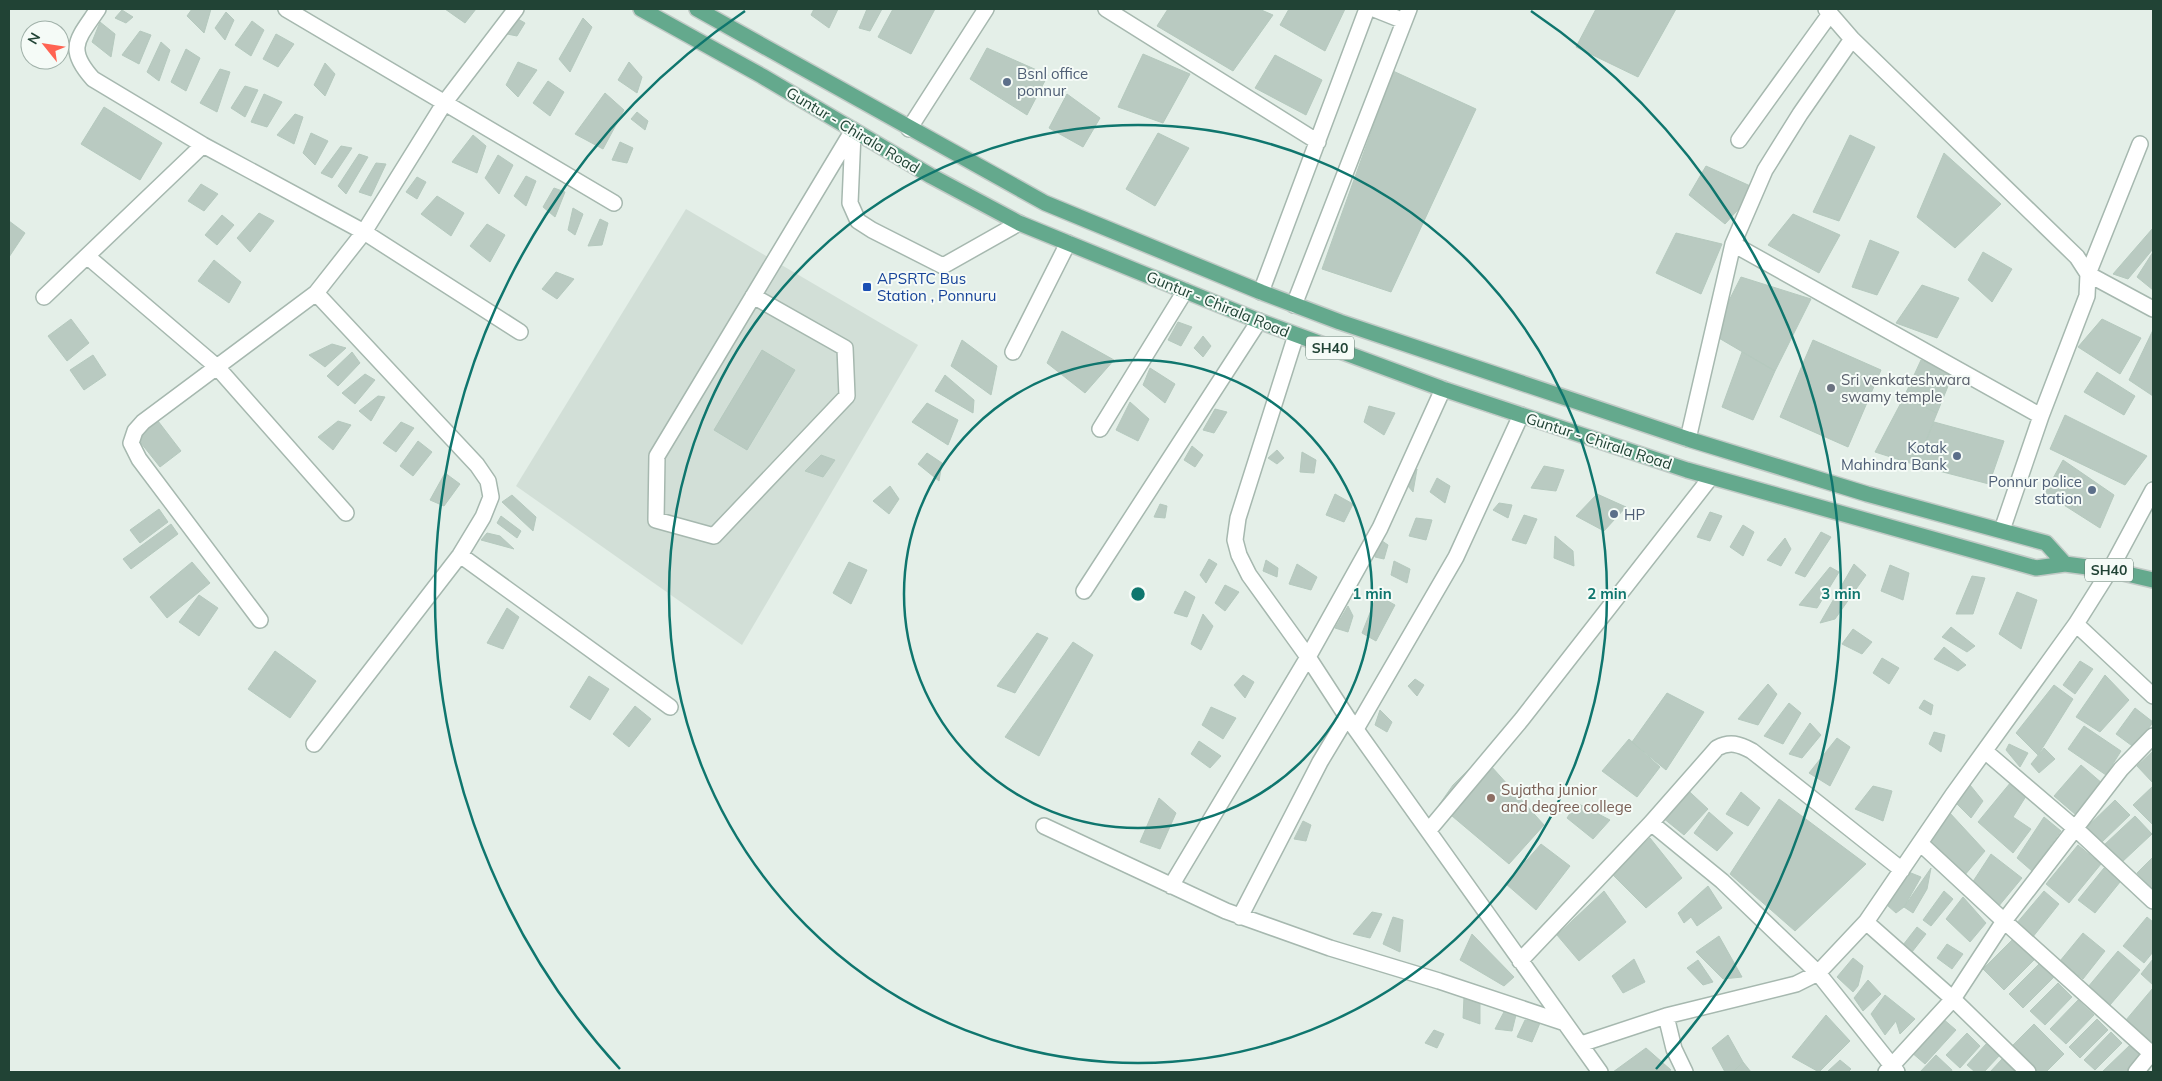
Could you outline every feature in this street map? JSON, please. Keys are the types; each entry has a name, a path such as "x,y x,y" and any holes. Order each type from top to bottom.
{"main road":[{"name":"Guntur - Chirala Road","path":"641,9 762,76 931,176 1019,223 1296,335 1443,389 1711,476 2036,568 2065,564 2110,570 2153,580"},
{"name":"Guntur - Chirala Road","path":"697,9 1045,203 1261,292 1340,322 1688,439 1867,494 2046,543 2065,564"}],"street":[{"path":"98,9 80,37 76,52 82,66 93,78 203,145 364,232 520,332"},
{"path":"286,9 614,203"},
{"path":"260,620 139,459 131,443 135,431 143,422 316,293 364,232 445,102 516,9"},
{"path":"910,129 986,9"},
{"path":"1106,9 1318,142"},
{"path":"1261,292 1367,9"},
{"path":"1294,305 1406,15 1374,9"},
{"path":"1739,140 1828,11 1852,39 2076,257 2088,274 2153,309"},
{"path":"1688,439 1733,244 1765,170 1800,114 1852,39"},
{"path":"853,130 850,203 858,221 872,230 943,266 1019,223"},
{"path":"753,296 844,348 847,396 714,536 656,520 657,456 753,296 853,130"},
{"path":"2002,530 2041,416 2087,296 2088,274 2140,144"},
{"path":"44,297 203,145"},
{"path":"1013,352 1068,243"},
{"path":"1733,244 2041,416"},
{"path":"88,256 217,367 346,513"},
{"path":"1100,429 1185,291"},
{"path":"314,744 460,555 483,517 491,497 488,480 477,464 316,293"},
{"path":"1084,591 1259,321"},
{"path":"1296,335 1238,518 1235,540 1239,555 1249,575 1308,657 1352,723 1429,830 1562,1022 1581,1044 1600,1072"},
{"path":"1172,886 1308,657 1380,528 1443,389"},
{"path":"1240,917 1320,762 1352,723 1456,557 1521,415"},
{"path":"1429,830 1522,719 1711,476"},
{"path":"1581,1044 1666,1016 1796,984 1818,973 1866,922 1920,842 2076,624 2110,570 2153,490"},
{"path":"460,555 670,707"},
{"path":"2076,624 2153,696"},
{"path":"1651,823 1722,881 1818,973 1892,1070 1953,999 2004,921 2121,769 2153,736"},
{"path":"1520,961 1651,823 1717,748 1726,743 1738,744 1752,751 1902,870"},
{"path":"1986,752 2076,829 2153,900"},
{"path":"1044,826 1240,917 1330,948 1439,980 1562,1022"},
{"path":"1920,842 2004,921 2153,1053 2136,1072"},
{"path":"1866,922 1953,999 2028,1072"},
{"path":"1666,1016 1674,1050 1685,1072"}],"shaded area":[{"path":"686,209 918,345 742,645 516,486"}],"building":[{"path":"192,9 211,9 204,33 187,16"},
{"path":"445,9 476,9 465,23"},
{"path":"814,9 838,9 829,28 811,15"},
{"path":"867,9 882,9 870,31 859,28"},
{"path":"893,9 935,9 911,54 878,37"},
{"path":"1168,9 1259,9 1273,15 1233,71 1157,26"},
{"path":"1289,9 1345,9 1325,51 1280,25"},
{"path":"1596,9 1676,9 1638,77 1576,47"},
{"path":"122,10 133,17 126,23 115,18"},
{"path":"226,12 234,20 225,40 215,28"},
{"path":"583,18 592,27 570,72 559,59"},
{"path":"518,19 525,23 517,36 507,34"},
{"path":"252,21 264,30 251,56 235,45"},
{"path":"100,22 115,34 111,57 92,42"},
{"path":"140,31 151,35 139,64 122,55"},
{"path":"276,34 294,44 278,67 263,59"},
{"path":"161,42 170,50 159,81 147,72"},
{"path":"987,48 1048,75 1027,115 970,79"},
{"path":"186,49 200,58 186,91 171,82"},
{"path":"1143,54 1190,74 1163,123 1118,107"},
{"path":"1275,55 1322,80 1306,115 1255,88"},
{"path":"518,62 537,70 518,97 506,85"},
{"path":"629,62 642,77 637,93 618,80"},
{"path":"325,63 335,74 325,96 314,85"},
{"path":"220,69 230,72 217,112 200,103"},
{"path":"1393,71 1476,109 1391,292 1322,269"},
{"path":"548,81 564,92 550,116 533,103"},
{"path":"245,86 258,90 245,117 231,108"},
{"path":"605,93 624,110 603,149 575,134"},
{"path":"264,94 282,102 267,127 251,122"},
{"path":"1067,94 1100,118 1083,147 1049,128"},
{"path":"104,107 162,143 140,180 81,144"},
{"path":"637,112 648,121 645,130 631,119"},
{"path":"295,114 303,117 294,144 277,135"},
{"path":"311,133 328,141 315,165 303,153"},
{"path":"1158,133 1189,148 1155,206 1126,189"},
{"path":"473,135 486,146 477,173 452,162"},
{"path":"1850,135 1875,147 1839,221 1813,212"},
{"path":"620,142 633,148 627,163 612,160"},
{"path":"341,146 352,148 332,178 321,173"},
{"path":"1944,153 2001,204 1955,248 1917,217"},
{"path":"359,154 368,157 346,194 338,186"},
{"path":"498,155 513,165 499,194 485,178"},
{"path":"376,163 386,164 371,196 359,192"},
{"path":"1706,166 1757,189 1725,224 1689,195"},
{"path":"526,176 536,181 526,206 514,196"},
{"path":"417,177 426,182 417,199 406,192"},
{"path":"201,184 218,194 204,211 188,201"},
{"path":"554,188 565,192 555,217 543,207"},
{"path":"437,196 464,213 451,236 421,214"},
{"path":"573,208 583,214 575,235 568,230"},
{"path":"259,213 274,221 250,252 237,238"},
{"path":"1793,214 1840,235 1819,273 1768,245"},
{"path":"222,215 234,225 217,245 205,235"},
{"path":"600,219 608,223 602,245 588,246"},
{"path":"9,221 25,233 9,257"},
{"path":"487,224 505,235 490,262 470,246"},
{"path":"2153,228 2153,249 2128,279 2113,274"},
{"path":"1676,233 1722,244 1701,294 1656,273"},
{"path":"1870,240 1899,252 1877,295 1852,287"},
{"path":"1983,252 2012,269 1992,302 1968,280"},
{"path":"2153,252 2153,290 2137,277"},
{"path":"214,260 241,282 229,303 198,281"},
{"path":"556,272 574,279 557,299 542,289"},
{"path":"1741,277 1811,299 1775,371 1712,334"},
{"path":"1922,285 1959,298 1937,338 1896,323"},
{"path":"71,319 89,343 67,361 48,336"},
{"path":"2102,319 2141,338 2120,374 2078,347"},
{"path":"1178,322 1192,327 1181,346 1168,340"},
{"path":"2153,330 2153,396 2129,380"},
{"path":"1062,331 1114,360 1085,393 1047,363"},
{"path":"1203,336 1211,346 1203,357 1194,348"},
{"path":"962,340 997,366 991,395 951,366"},
{"path":"1813,340 1881,370 1848,447 1780,417"},
{"path":"332,344 346,348 325,367 309,355"},
{"path":"762,350 795,370 747,450 714,430"},
{"path":"352,352 360,363 338,386 327,376"},
{"path":"1742,352 1775,371 1753,420 1722,407"},
{"path":"93,355 106,375 84,390 70,370"},
{"path":"1921,360 1953,374 1937,413 1904,397"},
{"path":"1150,368 1175,384 1165,403 1143,385"},
{"path":"2097,372 2135,396 2124,415 2084,392"},
{"path":"365,374 375,380 355,404 342,393"},
{"path":"945,375 974,400 973,413 935,391"},
{"path":"378,396 385,397 371,421 359,411"},
{"path":"1904,397 1937,413 1916,465 1875,452"},
{"path":"1130,402 1149,419 1138,441 1116,430"},
{"path":"927,403 958,420 948,445 912,422"},
{"path":"1369,406 1395,413 1384,435 1364,422"},
{"path":"1215,409 1227,412 1214,433 1203,430"},
{"path":"2065,415 2147,456 2125,485 2050,449"},
{"path":"158,421 181,451 160,467 137,438"},
{"path":"338,421 351,425 333,450 318,437"},
{"path":"401,422 414,428 396,452 383,443"},
{"path":"1934,422 2004,441 1989,484 1916,465"},
{"path":"418,441 432,452 413,476 400,466"},
{"path":"1192,446 1203,455 1195,467 1184,460"},
{"path":"1277,450 1284,458 1277,464 1268,458"},
{"path":"1302,452 1316,460 1314,473 1300,472"},
{"path":"927,453 942,463 939,481 918,464"},
{"path":"821,455 835,460 823,477 805,471"},
{"path":"2063,460 2114,495 2100,528 2045,493"},
{"path":"1544,466 1564,470 1556,491 1531,488"},
{"path":"1417,469 1413,492 1408,486"},
{"path":"445,473 460,484 444,506 430,500"},
{"path":"1437,478 1450,486 1445,503 1430,492"},
{"path":"890,486 899,499 889,514 873,501"},
{"path":"1335,494 1353,504 1344,522 1326,515"},
{"path":"1597,494 1626,507 1604,531 1576,516"},
{"path":"512,495 536,517 533,531 502,502"},
{"path":"1499,503 1512,505 1508,518 1493,510"},
{"path":"1160,504 1167,506 1165,518 1154,517"},
{"path":"159,509 168,522 140,543 130,530"},
{"path":"1710,512 1722,516 1710,541 1697,537"},
{"path":"1524,515 1537,519 1526,544 1512,540"},
{"path":"501,516 521,531 517,538 497,523"},
{"path":"1416,518 1432,520 1426,540 1409,536"},
{"path":"171,524 178,534 131,569 123,559"},
{"path":"1743,525 1754,532 1743,556 1730,547"},
{"path":"1821,532 1831,537 1805,577 1795,573"},
{"path":"487,533 500,536 514,549 481,540"},
{"path":"1375,536 1388,545 1384,559 1375,557"},
{"path":"1555,536 1573,551 1574,566 1554,558"},
{"path":"1785,538 1791,549 1781,566 1767,560"},
{"path":"1209,559 1217,564 1206,583 1200,575"},
{"path":"1266,560 1278,568 1277,577 1263,571"},
{"path":"1394,561 1410,569 1407,583 1391,575"},
{"path":"192,562 210,583 167,618 150,597"},
{"path":"849,562 867,570 851,604 833,593"},
{"path":"1297,564 1317,577 1311,590 1289,584"},
{"path":"1854,564 1866,575 1835,619 1820,623"},
{"path":"1890,565 1909,573 1903,600 1881,591"},
{"path":"1830,567 1839,572 1817,608 1799,605"},
{"path":"1972,576 1985,578 1973,614 1956,614"},
{"path":"1225,585 1239,592 1225,611 1215,603"},
{"path":"1185,591 1195,597 1187,617 1174,613"},
{"path":"2017,592 2037,600 2021,649 1999,634"},
{"path":"199,595 218,608 199,636 179,622"},
{"path":"1377,595 1395,605 1376,641 1362,633"},
{"path":"1348,606 1353,616 1348,632 1335,628"},
{"path":"507,608 519,617 503,649 487,643"},
{"path":"1203,614 1213,626 1201,650 1191,644"},
{"path":"1951,627 1975,646 1967,652 1942,637"},
{"path":"1853,629 1872,642 1862,654 1842,644"},
{"path":"1037,633 1048,638 1015,693 997,686"},
{"path":"1073,642 1093,655 1039,756 1005,737"},
{"path":"1944,647 1966,665 1958,671 1934,659"},
{"path":"275,651 316,681 290,718 248,689"},
{"path":"1882,658 1899,668 1889,684 1873,673"},
{"path":"2080,661 2093,669 2075,694 2063,685"},
{"path":"1243,675 1254,682 1245,698 1234,685"},
{"path":"2105,675 2129,700 2100,732 2076,717"},
{"path":"589,676 609,689 590,720 570,707"},
{"path":"1415,679 1424,685 1417,696 1408,686"},
{"path":"1768,684 1777,694 1758,725 1738,719"},
{"path":"2054,685 2073,699 2038,755 2016,733"},
{"path":"1667,693 1704,712 1666,770 1632,742"},
{"path":"1924,700 1933,705 1931,715 1919,708"},
{"path":"1789,703 1801,713 1783,744 1764,736"},
{"path":"635,706 651,719 629,747 613,734"},
{"path":"1211,707 1236,718 1223,739 1202,725"},
{"path":"2135,708 2153,722 2135,748 2116,734"},
{"path":"1380,710 1392,722 1387,732 1375,725"},
{"path":"1810,723 1821,735 1802,758 1789,754"},
{"path":"2084,726 2121,751 2106,775 2068,749"},
{"path":"1934,732 1945,735 1941,752 1929,744"},
{"path":"1837,738 1850,747 1830,786 1809,773"},
{"path":"1629,739 1660,767 1637,797 1602,771"},
{"path":"1199,741 1221,756 1210,768 1191,754"},
{"path":"2009,744 2028,753 2020,767 2006,750"},
{"path":"2044,748 2055,759 2039,773 2031,764"},
{"path":"2153,751 2153,783 2137,766"},
{"path":"1482,756 1544,825 1509,864 1439,805 1453,785"},
{"path":"2081,765 2103,784 2076,815 2054,796"},
{"path":"1679,782 1708,809 1684,835 1652,809"},
{"path":"2011,782 2028,793 2013,817 2031,829 2013,853 1978,822"},
{"path":"1970,785 1983,801 1971,818 1956,803"},
{"path":"1873,786 1892,791 1883,821 1855,809"},
{"path":"2153,786 2153,825 2133,805"},
{"path":"1741,792 1760,808 1748,826 1726,814"},
{"path":"1159,798 1176,813 1160,849 1140,842"},
{"path":"1779,799 1866,864 1795,931 1730,874"},
{"path":"2115,800 2130,815 2101,843 2086,828"},
{"path":"1577,803 1610,820 1593,839 1567,818"},
{"path":"1709,812 1733,833 1717,851 1694,833"},
{"path":"1949,812 1985,851 1964,876 1929,841"},
{"path":"2135,816 2152,834 2121,863 2104,845"},
{"path":"2044,817 2061,831 2032,871 2017,858"},
{"path":"1303,821 1311,825 1306,841 1294,839"},
{"path":"1650,838 1682,878 1646,908 1612,874"},
{"path":"1541,844 1570,866 1536,910 1506,884"},
{"path":"2078,845 2101,864 2069,903 2046,884"},
{"path":"1991,854 2022,878 1998,907 1972,883"},
{"path":"2153,857 2153,890 2137,873"},
{"path":"1931,868 1927,889 1913,913 1904,907"},
{"path":"2104,868 2120,882 2095,913 2078,900"},
{"path":"1906,871 1921,877 1904,907 1896,913 1887,905"},
{"path":"1708,886 1722,908 1697,926 1691,917 1684,923 1678,913"},
{"path":"1604,891 1626,922 1579,961 1557,935"},
{"path":"1944,891 1953,899 1931,926 1923,920"},
{"path":"2044,891 2059,904 2032,938 2016,924"},
{"path":"1963,897 1986,923 1970,942 1946,919"},
{"path":"1372,912 1382,914 1370,938 1353,934"},
{"path":"1393,917 1403,920 1400,952 1383,944"},
{"path":"2147,917 2153,922 2153,952 2144,963 2123,946"},
{"path":"1917,927 1926,934 1912,952 1903,945"},
{"path":"2083,933 2105,951 2083,979 2060,961"},
{"path":"1472,934 1514,977 1504,986 1460,960"},
{"path":"1719,936 1742,977 1723,979 1696,952"},
{"path":"2013,939 2034,960 2004,990 1983,969"},
{"path":"1947,944 1963,954 1952,969 1937,958"},
{"path":"2118,951 2140,970 2110,1005 2088,987"},
{"path":"1853,958 1863,966 1858,986 1853,992 1837,977"},
{"path":"1634,959 1645,982 1623,993 1612,976"},
{"path":"2153,959 2153,985 2141,974"},
{"path":"1698,960 1713,982 1703,985 1687,968"},
{"path":"2040,963 2054,977 2023,1008 2009,994"},
{"path":"1868,980 1881,994 1863,1011 1854,998"},
{"path":"2058,983 2072,997 2045,1025 2030,1011"},
{"path":"2153,988 2153,1043 2126,1020"},
{"path":"1885,995 1915,1019 1900,1034 1896,1021 1885,1035 1871,1014"},
{"path":"1464,997 1480,1003 1480,1024 1463,1018"},
{"path":"2078,1000 2094,1015 2066,1044 2050,1029"},
{"path":"1505,1010 1516,1015 1512,1031 1495,1029"},
{"path":"1826,1015 1850,1041 1819,1072 1792,1057"},
{"path":"1942,1018 1956,1030 1925,1064 1911,1052"},
{"path":"2097,1019 2108,1030 2080,1058 2069,1047"},
{"path":"1525,1020 1540,1023 1532,1042 1517,1037"},
{"path":"2034,1024 2064,1054 2046,1072 2038,1072 2012,1046"},
{"path":"1434,1030 1444,1034 1437,1048 1425,1043"},
{"path":"2111,1032 2122,1043 2095,1070 2084,1060"},
{"path":"1967,1033 1980,1046 1960,1068 1946,1055"},
{"path":"1728,1035 1743,1062 1733,1072 1725,1072 1712,1048"},
{"path":"1986,1044 1999,1056 1984,1072 1975,1072 1967,1065"},
{"path":"2130,1045 2143,1058 2129,1072 2102,1072"},
{"path":"1646,1048 1671,1070 1666,1072 1613,1072"},
{"path":"1936,1055 1952,1070 1951,1072 1920,1072"},
{"path":"2002,1059 2016,1072 1990,1072"},
{"path":"1840,1060 1851,1069 1848,1072 1827,1072"},
{"path":"1743,1062 1751,1072 1733,1072"}],"place":[{"name":"Bsnl office ponnur","path":"1007,82"},
{"name":"APSRTC Bus Station , Ponnuru","path":"867,287"},
{"name":"Sri venkateshwara swamy temple","path":"1831,388"},
{"name":"Kotak Mahindra Bank","path":"1957,456"},
{"name":"Ponnur police station","path":"2092,490"},
{"name":"HP","path":"1614,514"},
{"name":"Sujatha junior and degree college","path":"1491,798"}]}
